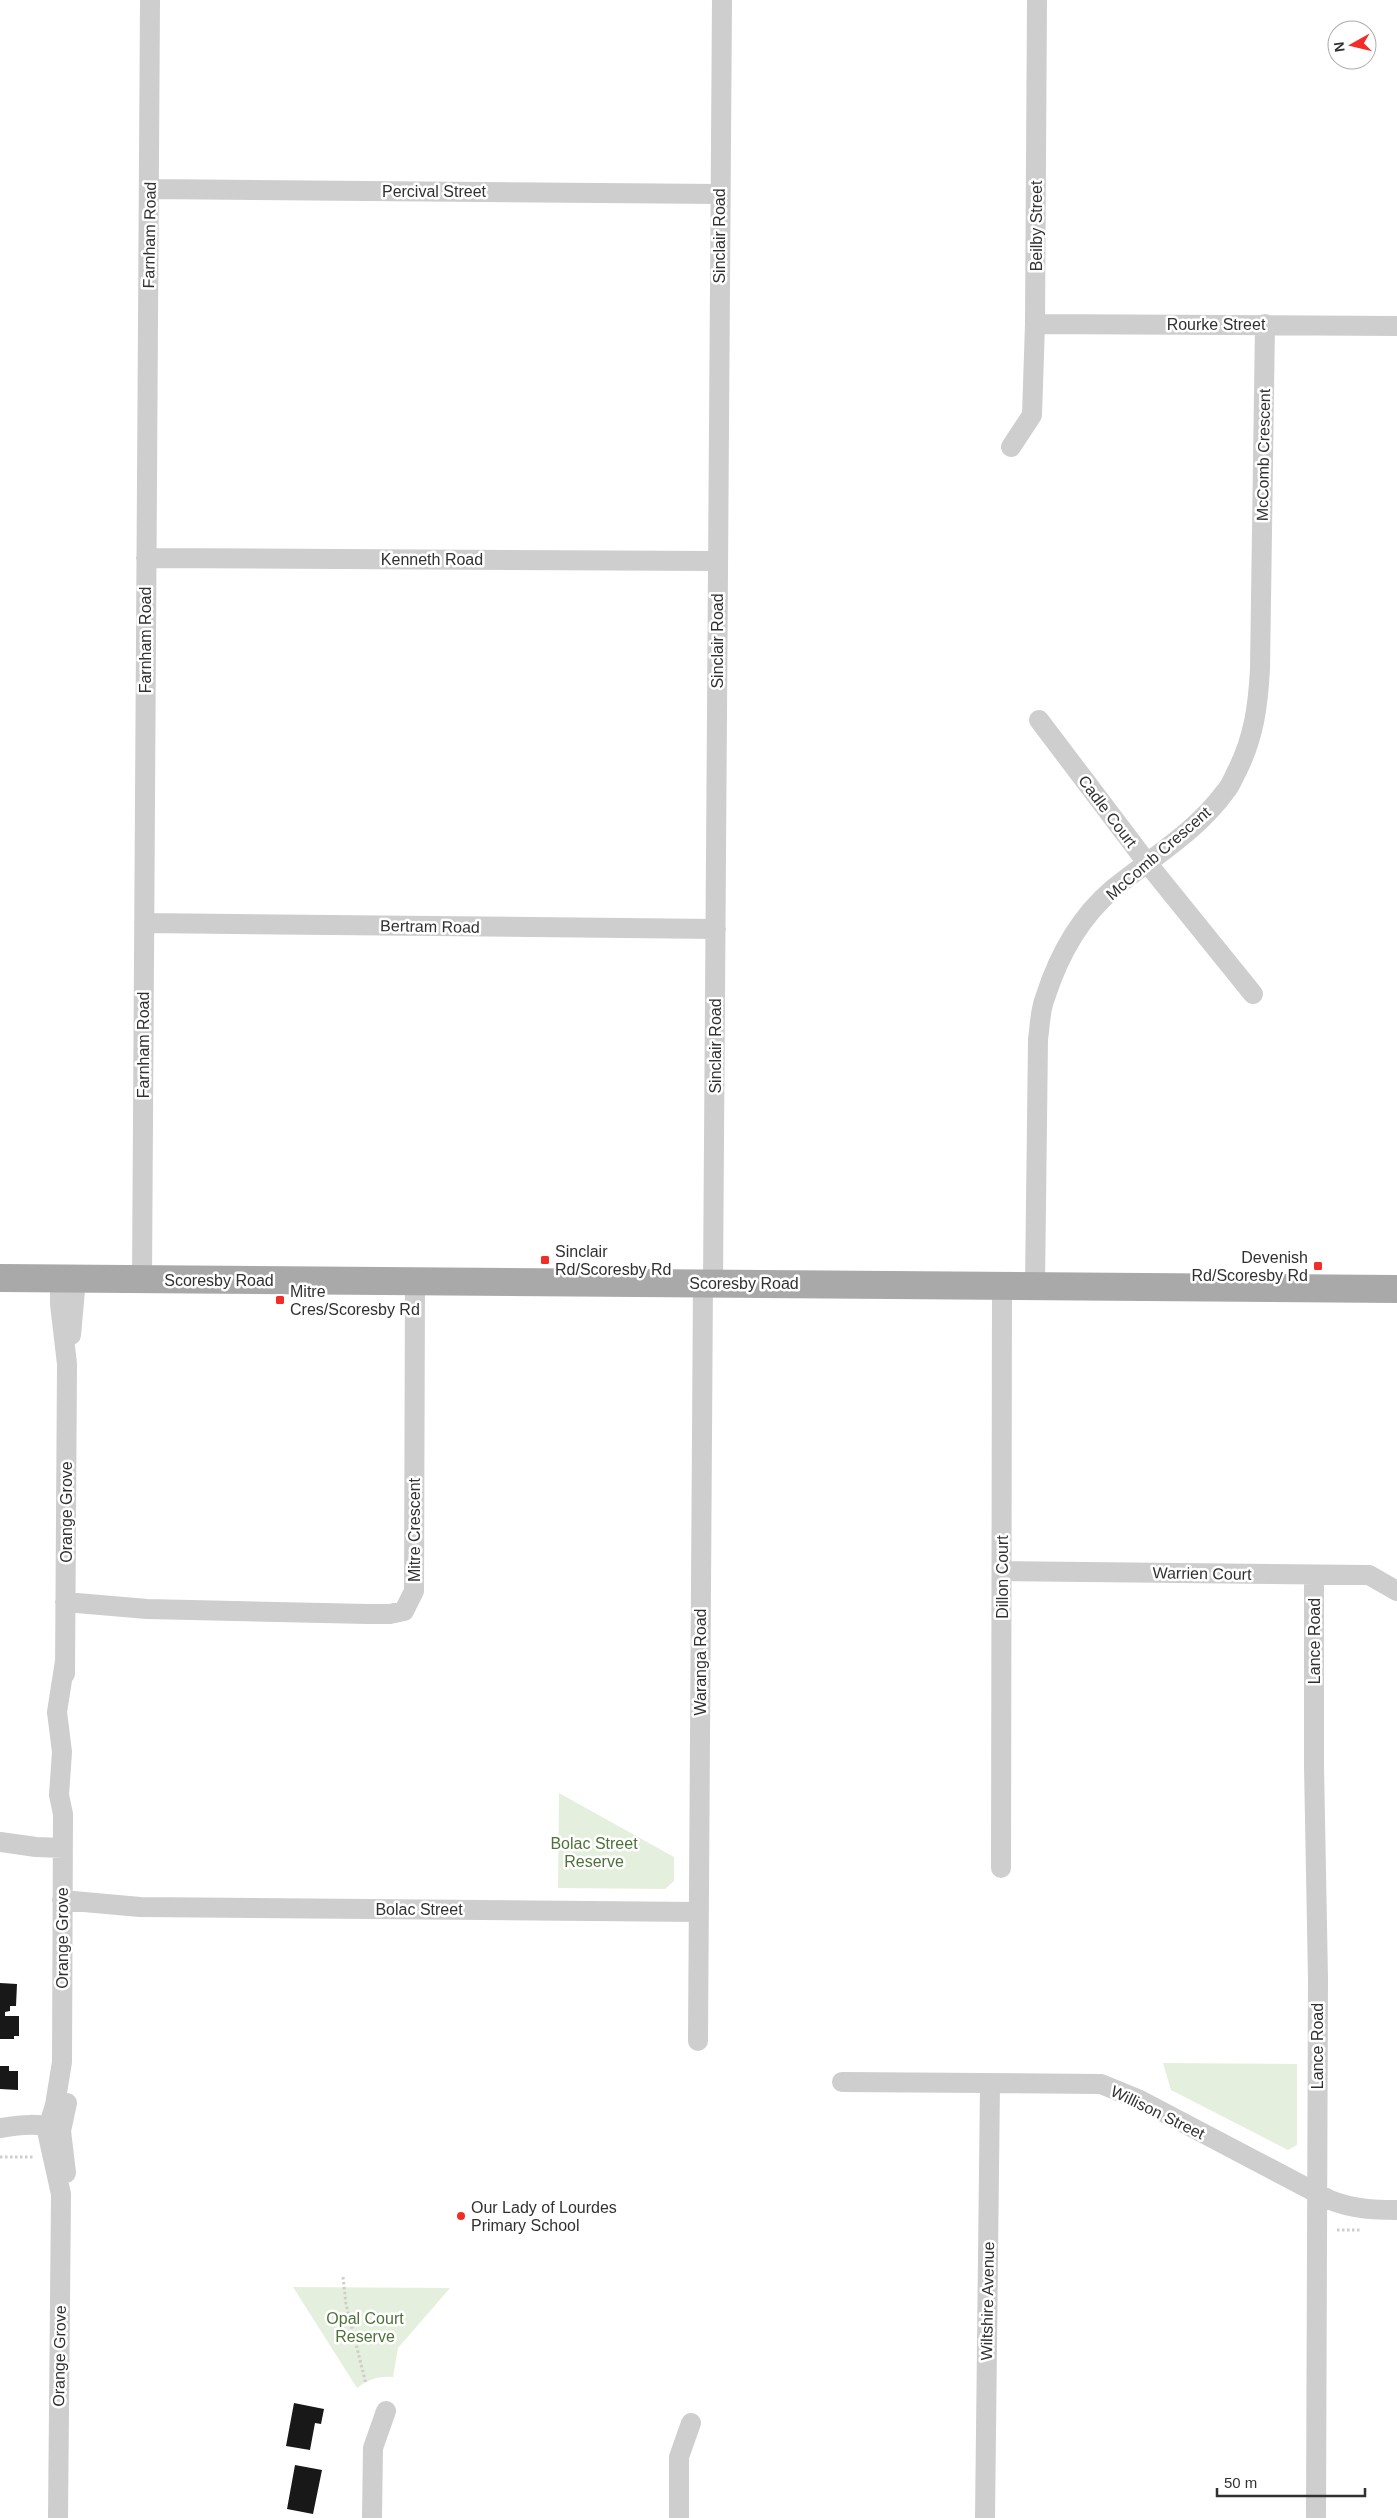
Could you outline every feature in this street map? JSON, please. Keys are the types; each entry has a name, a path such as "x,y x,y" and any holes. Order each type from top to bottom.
{"main road":[{"name":"Scoresby Road","path":"0,1278 1397,1289"}],"street":[{"name":"Farnham Road","path":"142,1280 150,0"},
{"name":"Sinclair Road","path":"708,1283 716,929 722,0"},
{"name":"Beilby Street","path":"1011,447 1032,415 1035,324 1037,0"},
{"name":"Percival Street","path":"149,189 720,194"},
{"name":"Rourke Street","path":"1035,324 1397,326"},
{"name":"McComb Crescent","path":"1035,1286 1038,1039 1044,999 1058,964 1072,938 1087,917 1112,890 1148,864 1202,820 1226,791 1254,730 1260,670 1265,324"},
{"name":"Kenneth Road","path":"146,558 718,560"},
{"name":"Cadle Court","path":"1039,720 1148,864 1253,994"},
{"name":"Bertram Road","path":"144,923 716,929"},
{"name":"Orange Grove","path":"58,2518 61,2194 67,2166 53,2131 68,2093 62,2062 63,1814 70,1791 74,1747 67,1713 65,1661 68,1279"},
{"name":"Mitre Crescent","path":"65,1608 368,1614 390,1614 404,1611 414,1591 415,1280"},
{"name":"Waranga Road","path":"698,2041 698,1912 708,1283"},
{"name":"Dillon Court","path":"1001,1868 1002,1286"},
{"name":"Warrien Court","path":"1003,1571 1368,1575 1397,1591"},
{"name":"Lance Road","path":"1314,1574 1317,2193 1316,2518"},
{"path":"0,1841 37,1835 63,1841"},
{"name":"Bolac Street","path":"62,1907 698,1912"},
{"name":"Willison Street","path":"842,2082 1101,2084 1140,2100 1346,2207 1369,2210 1397,2210"},
{"name":"Wiltshire Avenue","path":"985,2518 990,2084"},
{"path":"0,2128 53,2131"},
{"path":"0,2134 36,2138 53,2131"},
{"path":"372,2518 373,2448 386,2411"},
{"path":"680,2518 679,2457 691,2423"}],"path":[{"path":"0,2157 36,2157"},
{"path":"343,2277 346,2304 366,2384"}],"green space":[{"name":"Bolac Street Reserve","path":"559,1793 674,1857 674,1881 665,1889 558,1888"},
{"path":"1163,2063 1297,2064 1297,2145 1288,2150 1171,2090"},
{"name":"Opal Court Reserve","path":"293,2287 450,2288 398,2348 393,2377 374,2379 357,2388"}],"building":[{"path":"0,1983 17,1984 16,2006 10,2006 10,2011 5,2012 5,2016 19,2016 19,2036 14,2036 14,2039 0,2039"},
{"path":"0,2066 9,2066 9,2071 18,2071 18,2090 0,2089"},
{"path":"294,2403 324,2409 321,2424 315,2423 310,2450 286,2446"},
{"path":"295,2465 322,2470 313,2514 287,2509"}],"place":[{"name":"Sinclair Rd/Scoresby Rd","path":"545,1260"},
{"name":"Devenish Rd/Scoresby Rd","path":"1318,1266"},
{"name":"Mitre Cres/Scoresby Rd","path":"280,1300"},
{"name":"Our Lady of Lourdes Primary School","path":"461,2216"}]}
